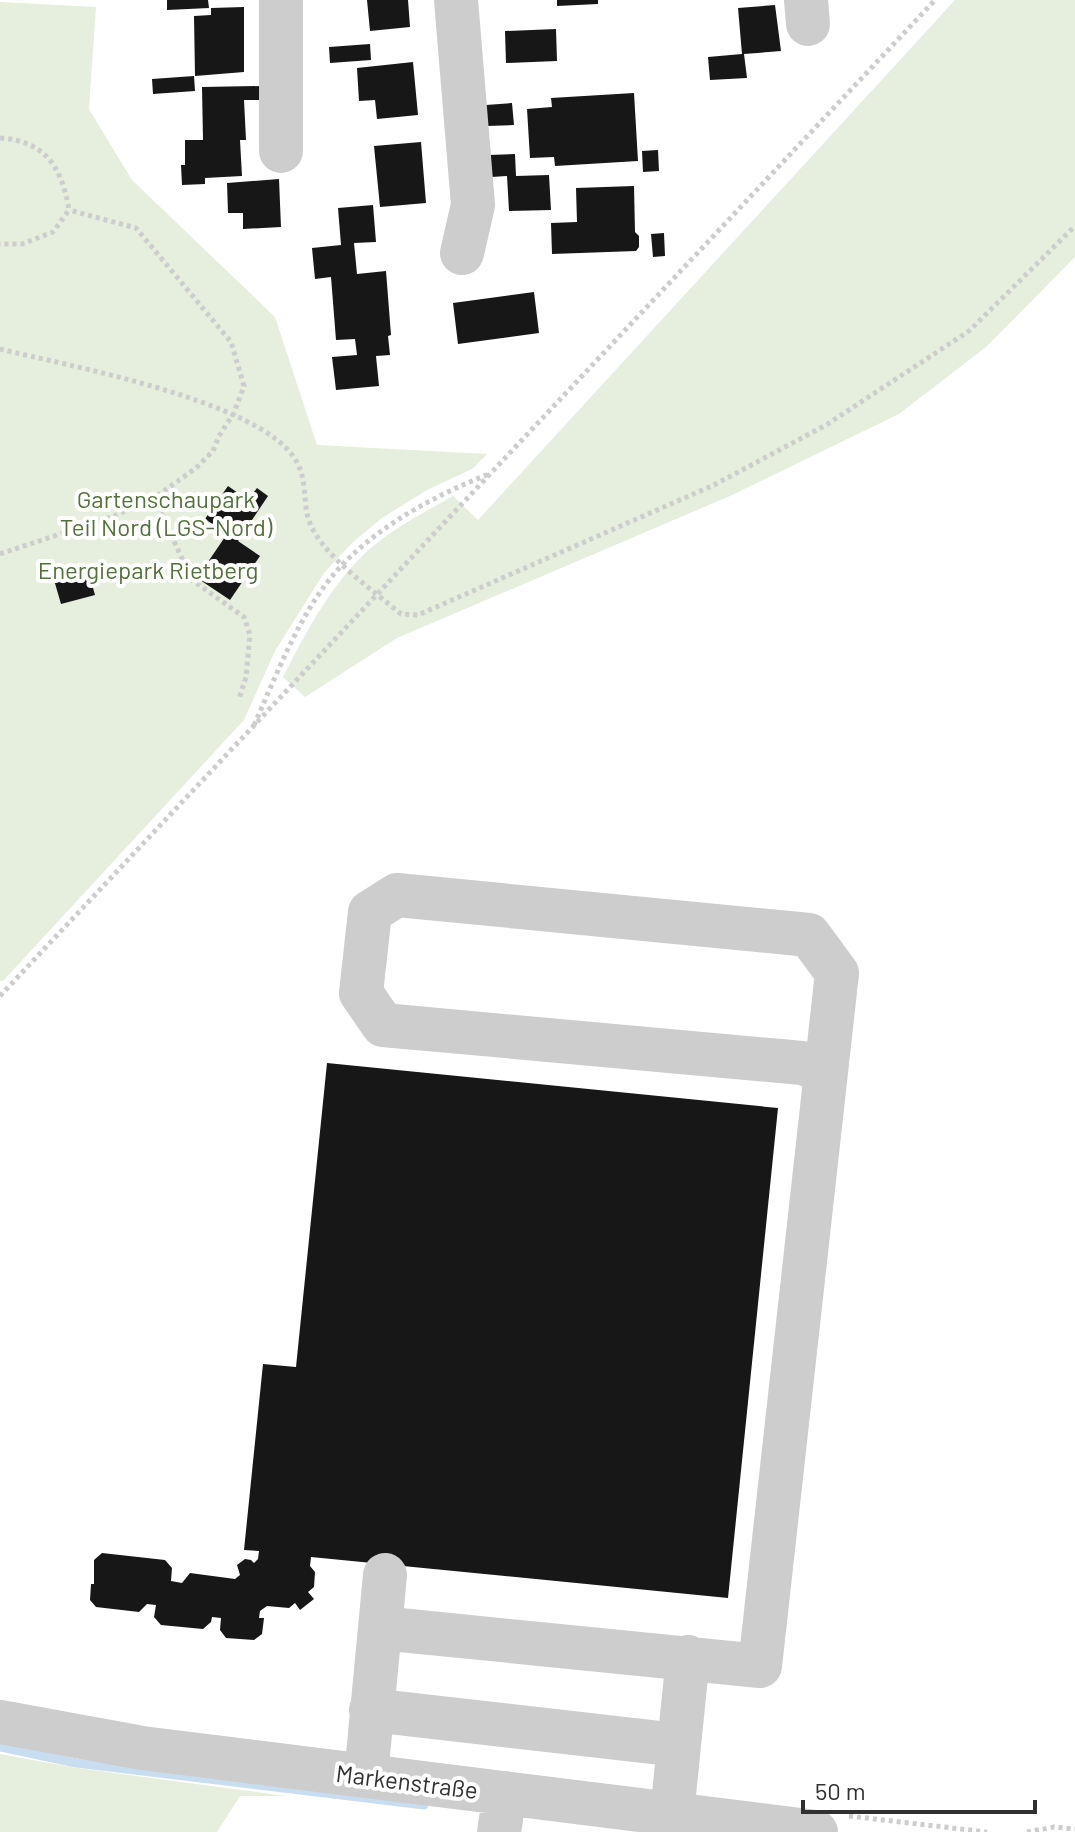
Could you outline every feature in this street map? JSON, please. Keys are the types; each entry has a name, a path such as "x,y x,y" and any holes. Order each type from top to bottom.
{"street":[{"path":"281,0 281,151"},
{"path":"456,0 473,205 462,253"},
{"path":"380,1628 760,1666 826,1072 837,973 809,935 397,895 370,912 361,993 383,1025 802,1063 826,1072"},
{"path":"366,1776 385,1575"},
{"path":"672,1814 688,1657"},
{"path":"371,1710 678,1745"},
{"name":"Markenstraße","path":"0,1722 142,1748 366,1776 497,1820 672,1814 816,1832"}],"path":[{"path":"0,996 935,0"},
{"path":"0,138 29,142 52,161 64,184 69,210 53,232 22,244 0,244"},
{"path":"0,554 114,516 154,498 196,468 213,451 234,413 244,386 231,342 136,228 69,210"},
{"path":"0,349 184,396 234,413 280,442 294,458 303,477 308,516 324,545 401,614 418,615 714,485 826,425 969,331 1075,226"},
{"path":"254,725 297,632 343,564 405,515 489,474"},
{"path":"154,498 192,580 244,617 250,635 246,677 239,699"},
{"path":"1027,1832 1054,1827 1075,1829"}],"green space":[{"path":"955,0 1075,0 1075,257 986,347 899,414 730,496 397,638 305,697 283,677 327,599 360,558 392,532 453,496 478,520"},
{"name":"Gartenschaupark Teil Nord (LGS-Nord)","path":"0,2 96,7 89,109 132,180 275,317 317,445 487,454 472,469 427,490 382,518 352,543 324,573 275,651 244,720 3,981 0,981"},
{"path":"0,1754 77,1768 286,1796 240,1796 217,1832 0,1832"}],"building":[{"path":"167,0 208,0 209,8 167,10"},
{"path":"367,0 408,0 410,27 370,31"},
{"path":"557,0 598,0 598,4 557,6"},
{"path":"775,5 781,51 744,54 747,78 710,80 708,57 742,54 738,8"},
{"path":"244,7 244,72 195,76 194,16 211,15 211,8"},
{"path":"556,29 557,61 506,63 505,31"},
{"path":"370,44 371,60 330,63 329,47"},
{"path":"413,62 418,115 377,119 375,100 359,101 357,68"},
{"path":"194,76 195,91 153,94 152,79"},
{"path":"262,86 262,100 244,100 246,140 240,140 242,176 205,178 205,184 182,185 185,140 203,140 202,87"},
{"path":"634,93 638,161 555,166 554,157 530,158 527,109 552,107 551,98"},
{"path":"512,103 514,125 487,126 486,105"},
{"path":"421,142 426,203 380,207 374,146"},
{"path":"658,150 659,171 643,172 642,151"},
{"path":"515,154 516,176 549,175 551,210 509,211 507,176 491,177 489,155"},
{"path":"279,179 281,227 243,229 243,213 228,213 227,183"},
{"path":"634,186 635,232 639,236 636,251 552,254 551,223 577,222 576,188"},
{"path":"373,205 376,242 354,243 357,274 386,271 390,355 376,356 379,386 336,390 332,357 357,355 355,339 336,340 331,277 315,279 312,248 341,245 338,208"},
{"path":"664,233 665,256 653,257 651,234"},
{"path":"534,292 539,333 458,344 453,303"},
{"path":"228,486 248,500 257,488 268,496 238,541 260,556 230,600 197,578 227,534 205,519"},
{"path":"86,563 95,595 61,604 52,573"},
{"path":"327,1063 778,1108 728,1598 311,1557 310,1566 315,1572 314,1587 308,1592 314,1599 300,1610 295,1603 289,1608 267,1606 260,1611 259,1618 264,1618 262,1634 254,1640 226,1638 220,1630 221,1618 212,1617 203,1629 161,1625 154,1617 156,1605 147,1604 139,1612 96,1607 90,1600 94,1560 102,1553 165,1560 172,1568 171,1581 182,1583 190,1573 235,1579 240,1575 237,1565 245,1559 254,1563 258,1559 259,1551 244,1550 263,1364 296,1367"}],"waterway":[{"path":"0,1747 76,1763 424,1805"}],"park label":[{"name":"Energiepark Rietberg","path":"148,569"}]}
